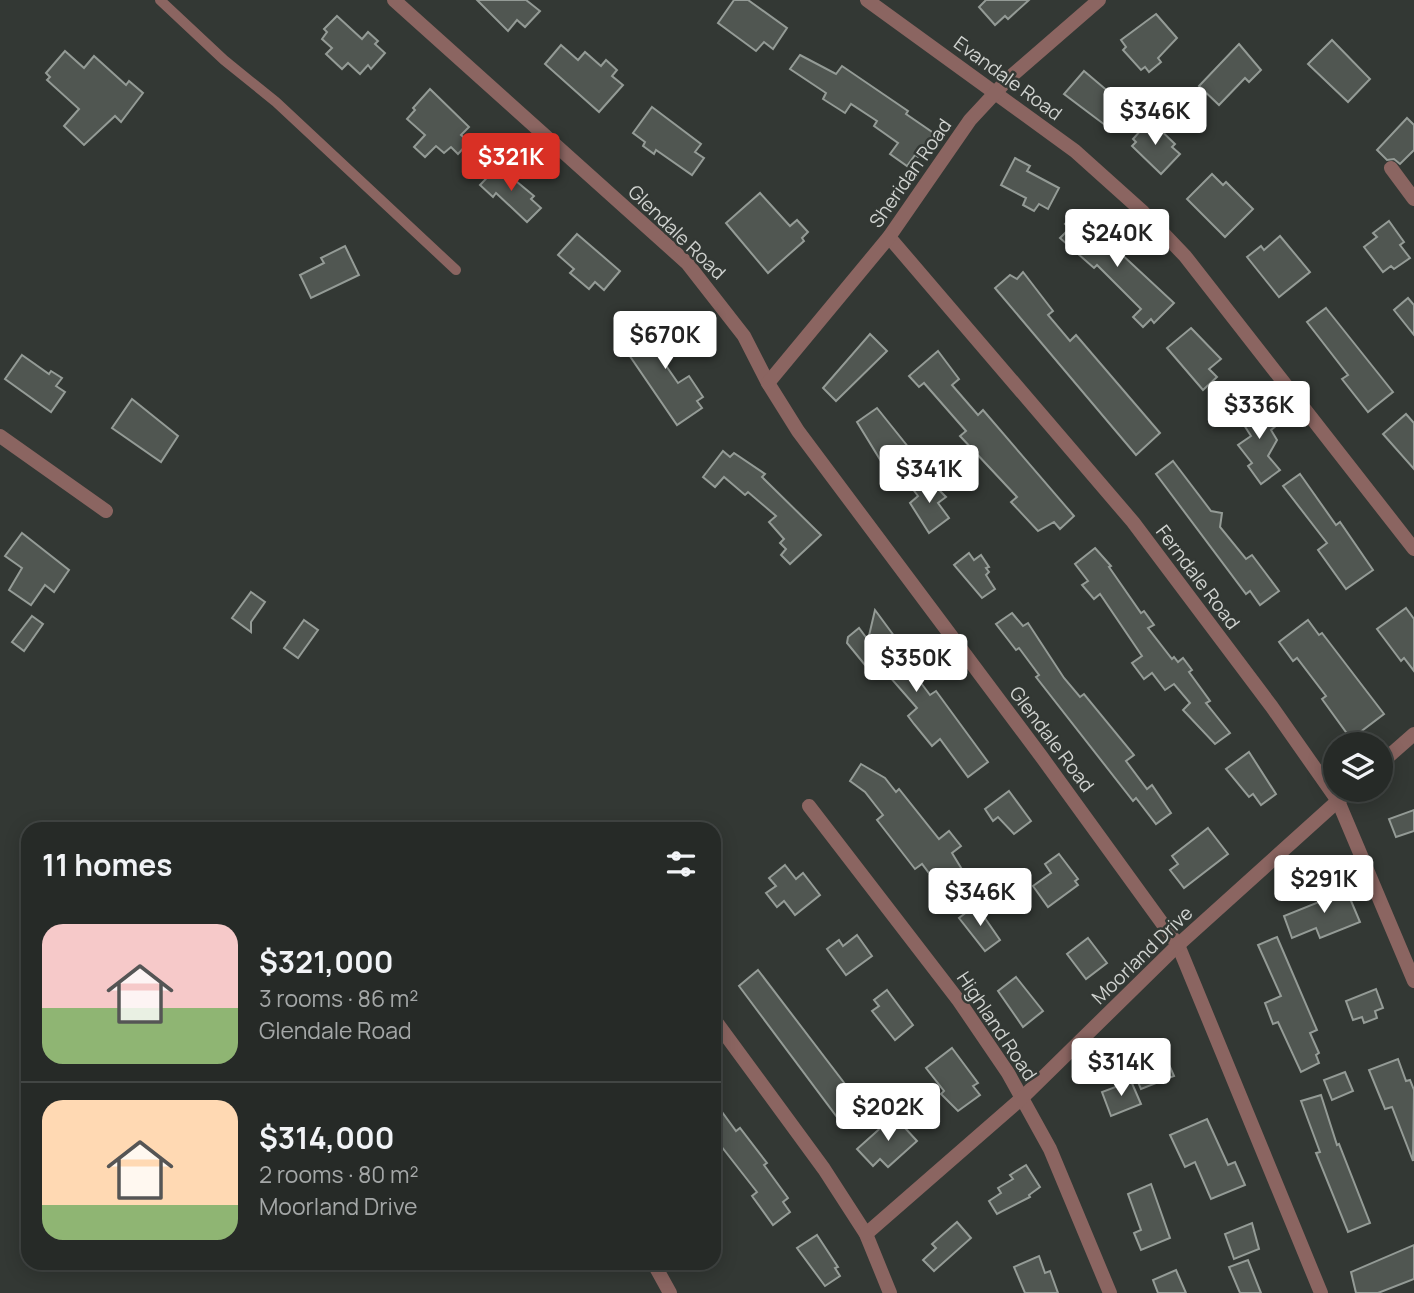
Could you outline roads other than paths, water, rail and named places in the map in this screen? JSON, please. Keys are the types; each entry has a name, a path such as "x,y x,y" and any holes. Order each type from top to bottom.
{"street":[{"name":"Glendale Road","path":"394,0 687,262 744,336 768,383 798,431 1041,756 1178,945 1321,1293"},
{"name":"Evandale Road","path":"867,0 1075,151 1143,212 1185,256 1414,549"},
{"name":"Sheridan Road","path":"768,383 890,237 970,120 996,92 1100,0"},
{"path":"1391,167 1414,199"},
{"name":"Ferndale Road","path":"890,237 1133,522 1323,780"},
{"path":"0,436 106,511"},
{"path":"1393,753 1414,734"},
{"name":"Moorland Drive","path":"866,1234 1022,1098 1178,945 1337,802"},
{"name":"Ferndale Road","path":"1338,802 1414,981"},
{"name":"Highland Road","path":"809,806 959,1001 1022,1098 1050,1149 1110,1293"},
{"path":"721,1029 824,1169 866,1234 890,1293"},
{"path":"657,1270 670,1293"}],"lane":[{"path":"160,0 224,60 276,102 456,270"}]}
